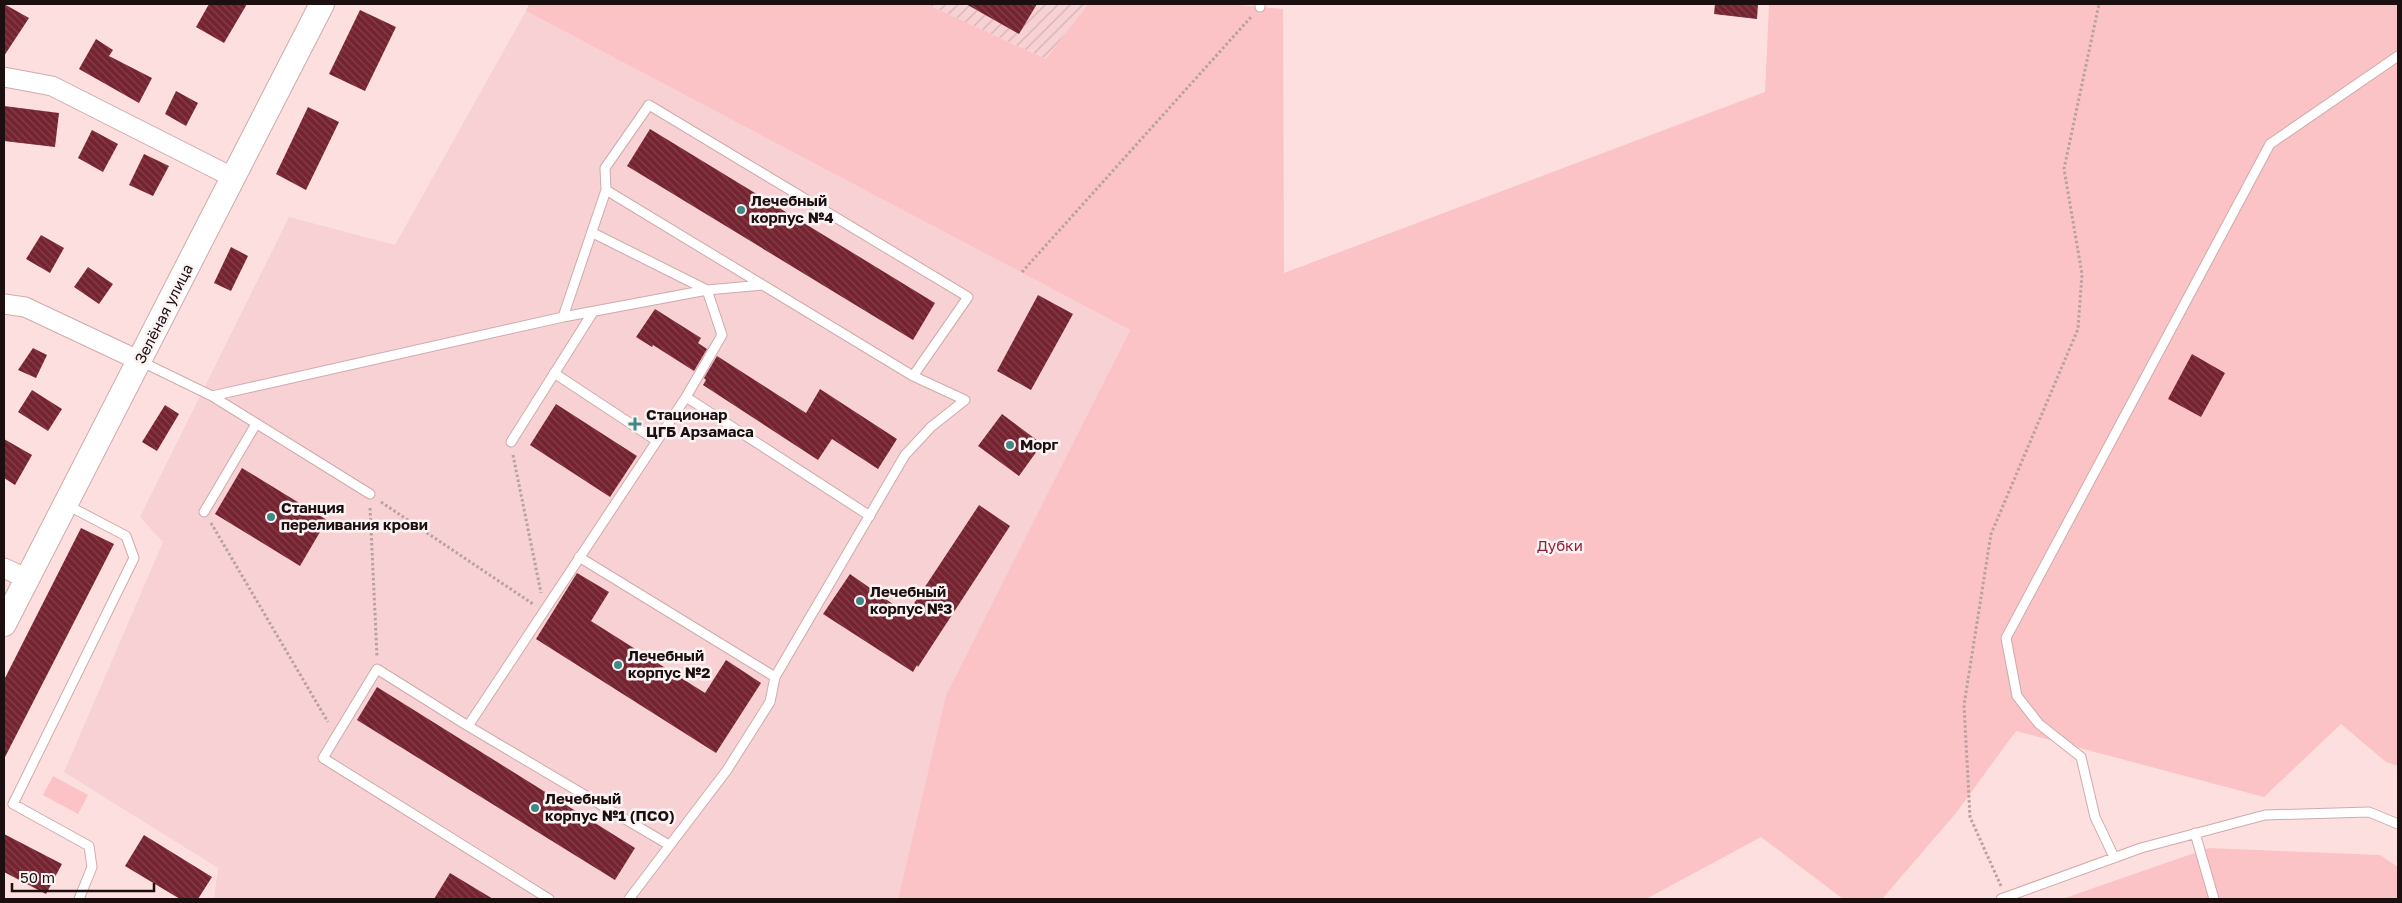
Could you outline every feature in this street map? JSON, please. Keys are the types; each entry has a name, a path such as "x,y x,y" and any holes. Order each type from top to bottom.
{"street":[{"name":"Зелёная улица","path":"4,624 322,4"},
{"path":"4,77 52,86 234,178"},
{"path":"4,304 25,307 140,361"},
{"path":"4,568 28,579"}],"lane":[{"path":"2114,857 2095,817 2081,757 2039,724 2017,696 2006,638 2270,144 2398,56"},
{"path":"563,317 606,190 605,168 649,105 968,297 913,376"},
{"path":"606,190 913,376 965,400 931,427 904,455 776,678 770,702 727,770 629,899"},
{"path":"468,726 686,397 722,335 707,290 593,233"},
{"path":"212,396 563,317 707,290 763,285"},
{"path":"511,442 593,312"},
{"path":"140,361 212,396 370,494"},
{"path":"554,373 657,441"},
{"path":"686,397 870,516"},
{"path":"204,512 256,424"},
{"path":"66,505 126,536 134,558 13,804 88,846 92,867 79,899"},
{"path":"580,558 776,678"},
{"path":"549,899 322,758 377,669 468,726 669,846"},
{"path":"2003,898 2114,857 2195,832 2265,816 2369,812 2398,824"},
{"path":"2195,832 2214,899"}],"path":[{"path":"2003,898 1970,817 1964,705 1991,534 2078,329 2082,274 2064,169 2098,4"},
{"path":"1022,272 1260,5"},
{"path":"511,442 544,611"},
{"path":"370,494 544,611"},
{"path":"370,494 377,669"},
{"path":"204,512 336,736"}],"shaded area":[{"path":"926,4 1088,4 1046,59"},
{"name":"Стационар ЦГБ Арзамаса","path":"526,11 1130,330 946,695 898,899 214,899 218,868 64,772 163,542 140,517 289,217 395,245"}],"green space":[{"name":"Дубки","path":"529,4 926,4 1046,59 1088,4 1226,4 1283,9 1284,273 1765,92 1769,4 2398,4 2398,766 2386,762 2341,724 2264,797 2016,731 1956,813 1882,899 1843,899 1761,837 1646,899 898,899 946,695 1130,330 526,11"},
{"path":"53,776 88,795 78,814 43,795"},
{"path":"2209,848 2380,855 2398,867 2398,899 2062,899"}],"building":[{"path":"4,4 29,18 4,56"},
{"path":"209,4 247,4 224,43 196,27"},
{"path":"966,4 1037,4 1019,34"},
{"path":"1715,4 1758,4 1757,19 1714,14"},
{"path":"360,10 396,27 365,91 329,74"},
{"path":"96,39 113,50 109,56 152,78 139,103 79,69"},
{"path":"176,91 198,103 186,126 165,114"},
{"path":"4,106 59,113 55,147 4,141"},
{"path":"308,107 339,122 306,190 276,174"},
{"name":"Лечебный корпус №4","path":"650,129 935,303 913,340 627,166"},
{"path":"92,130 118,144 103,172 78,158"},
{"path":"144,154 169,166 153,196 129,185"},
{"path":"41,235 64,248 50,273 26,259"},
{"path":"231,247 248,256 231,291 214,283"},
{"path":"88,267 113,284 99,304 74,287"},
{"path":"1038,295 1073,314 1031,390 997,371"},
{"path":"655,309 701,338 698,343 707,349 694,371 653,345 652,347 636,337"},
{"path":"33,348 47,355 36,378 18,370"},
{"path":"2192,354 2225,373 2201,417 2168,399"},
{"path":"717,356 806,413 820,389 897,439 878,469 832,439 818,460 703,385 706,380 704,378"},
{"path":"32,390 62,409 48,431 18,412"},
{"path":"556,404 637,456 610,497 530,445"},
{"path":"165,405 179,414 157,451 142,442"},
{"name":"Морг","path":"1002,414 1042,444 1019,476 978,446"},
{"path":"4,439 32,455 15,485 4,478"},
{"name":"Станция переливания крови","path":"242,468 327,520 300,566 215,514"},
{"name":"Лечебный корпус №3","path":"979,505 1010,526 913,672 823,614 850,574 907,614"},
{"path":"81,528 114,544 4,759 4,680"},
{"name":"Лечебный корпус №2","path":"577,573 609,592 591,621 705,693 726,660 761,683 716,753 536,639"},
{"name":"Лечебный корпус №1 (ПСО)","path":"377,687 635,848 615,880 357,720"},
{"path":"4,834 62,864 46,894 4,872"},
{"path":"144,835 212,877 198,899 180,899 125,866"},
{"path":"450,873 493,899 434,899"}],"place":[{"name":"Лечебный корпус №4","path":"741,210"},
{"name":"Стационар ЦГБ Арзамаса","path":"635,424"},
{"name":"Морг","path":"1010,445"},
{"name":"Станция переливания крови","path":"271,517"},
{"name":"Лечебный корпус №3","path":"860,601"},
{"name":"Лечебный корпус №2","path":"618,665"},
{"name":"Лечебный корпус №1 (ПСО)","path":"535,808"}]}
